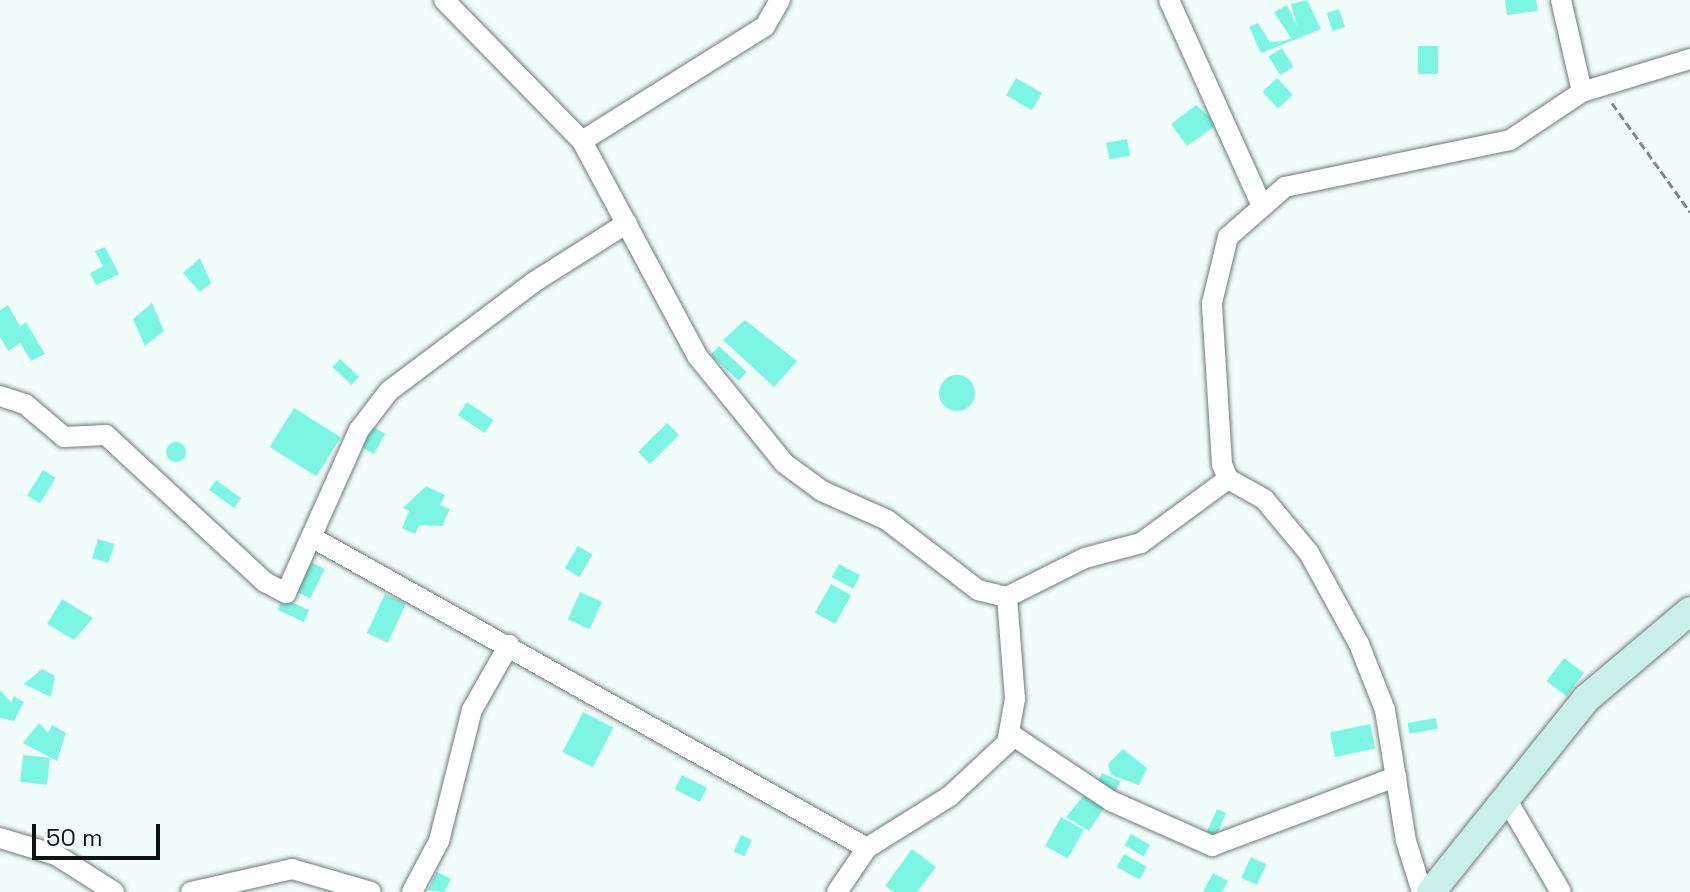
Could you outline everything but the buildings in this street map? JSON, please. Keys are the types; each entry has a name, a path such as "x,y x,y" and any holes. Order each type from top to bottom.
{"main road":[{"path":"1431,892 1508,802 1586,699 1690,611"}],"street":[{"path":"444,0 582,141 698,357 793,472 887,520 978,590 1007,597 1085,558 1141,543 1228,479"},
{"path":"582,141 765,26 780,0"},
{"path":"1169,0 1261,204"},
{"path":"1561,0 1591,89"},
{"path":"1228,479 1212,303 1228,237 1261,204 1306,180 1510,140 1591,89 1690,59"},
{"path":"0,396 25,404 64,437 106,435 280,592 292,588 359,430 389,391 534,282 627,223"},
{"path":"1228,479 1278,512 1332,590 1380,692 1422,892"},
{"path":"313,538 867,848"},
{"path":"837,892 867,848 950,796 995,757 1009,733 1015,699 1007,597"},
{"path":"412,892 439,841 472,710 509,645"},
{"path":"1009,733 1111,801 1212,846 1396,777"},
{"path":"1508,802 1561,892"},
{"path":"0,838 56,855 114,892"},
{"path":"191,892 292,869 371,892"}],"path":[{"path":"1591,89 1690,212"}]}
